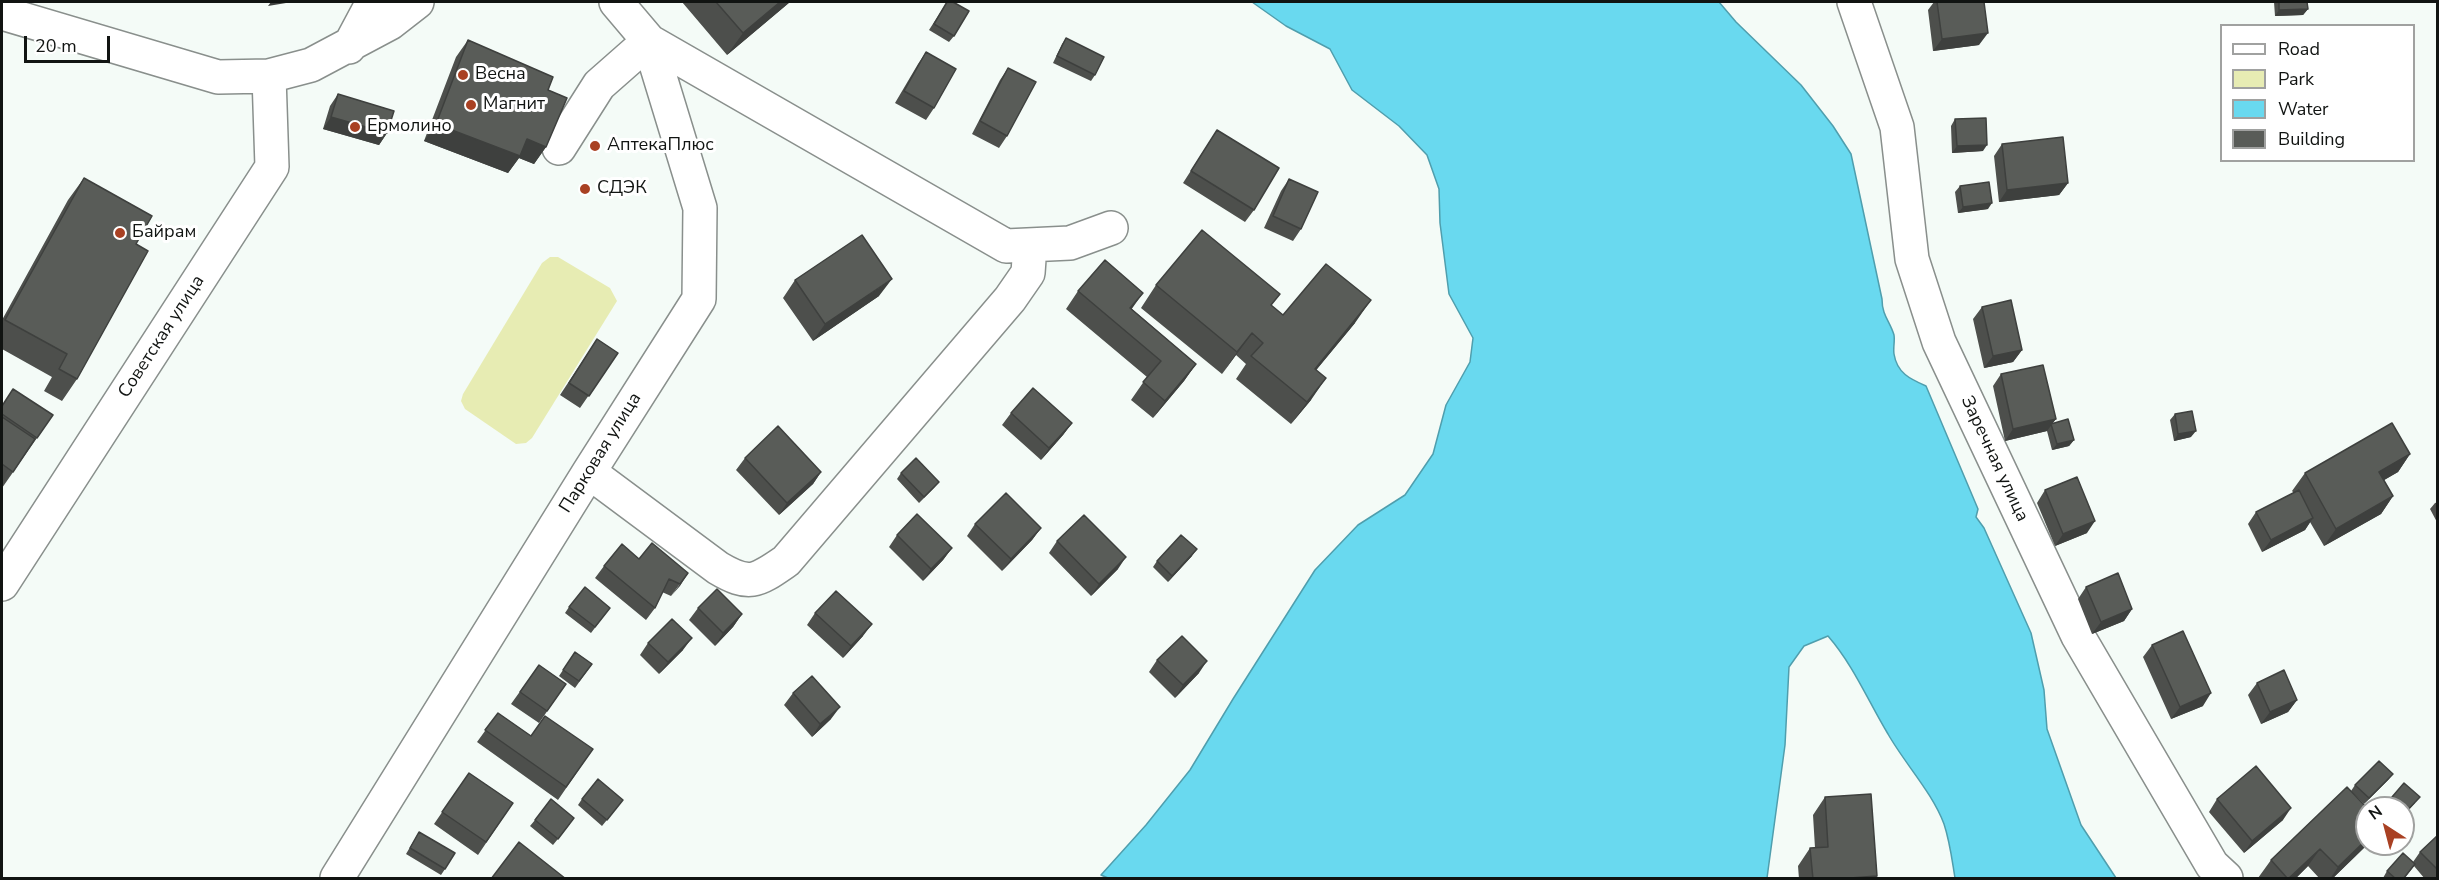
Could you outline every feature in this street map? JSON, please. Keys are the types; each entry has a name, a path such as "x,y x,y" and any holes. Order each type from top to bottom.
{"street":[{"path":"348,47 373,2"},
{"path":"2,14 218,77 269,76 311,65 348,47 390,23 417,2"},
{"name":"Парковая улица","path":"337,879 699,299 700,208 650,41 615,2"},
{"name":"Заречная улица","path":"1854,2 1897,127 1912,260 1939,342 2078,636 2212,865 2226,879"},
{"path":"559,148 599,85 650,41 1006,246 1070,243 1112,228"},
{"name":"Советская улица","path":"2,584 272,167 269,76"},
{"path":"589,472 718,568 738,579 761,579 786,561 1010,299 1028,273 1030,245"}],"green space":[{"path":"550,257 558,257 610,288 617,301 532,438 526,443 516,444 465,409 461,401 463,394 542,263"}],"water":[{"path":"1252,2 1719,2 1736,22 1801,85 1833,126 1851,154 1883,310 1894,335 1896,361 1901,371 1926,386 1978,509 1976,517 1984,528 2031,633 2044,690 2047,729 2081,825 2116,878 1955,878 1948,838 1939,812 1881,722 1846,659 1828,636 1804,646 1789,667 1785,745 1767,878 1108,878 1101,875 1146,825 1190,770 1315,570 1358,525 1405,495 1433,454 1446,405 1470,362 1473,338 1449,294 1440,223 1439,189 1427,155 1399,126 1352,90 1330,49 1286,26"}],"building":[{"path":"716,2 780,2 743,33"},
{"path":"947,2 953,2 969,11 954,36 934,24"},
{"path":"1937,2 1984,2 1988,33 1942,39"},
{"path":"2279,2 2307,2 2308,9 2279,10"},
{"path":"1066,38 1104,57 1095,75 1057,56"},
{"path":"468,40 553,77 548,90 567,98 546,147 527,139 520,156 436,124"},
{"path":"926,52 956,69 934,108 904,91"},
{"path":"1008,68 1036,82 1007,136 980,121"},
{"path":"338,94 394,111 387,133 331,117"},
{"path":"1986,118 1987,145 1957,146 1955,119"},
{"path":"1217,130 1279,168 1254,210 1191,171"},
{"path":"2063,137 2068,183 2007,190 2002,144"},
{"path":"84,178 152,216 136,244 148,251 77,379 59,369 67,354 5,320"},
{"path":"1289,179 1318,192 1301,229 1273,216"},
{"path":"1989,182 1992,203 1963,207 1960,186"},
{"path":"1202,230 1280,294 1271,305 1283,315 1326,264 1371,300 1315,369 1326,378 1307,402 1251,356 1263,343 1252,333 1237,352 1156,285"},
{"path":"862,235 892,279 825,324 795,280"},
{"path":"1105,260 1143,293 1130,308 1196,364 1165,401 1143,382 1161,361 1078,291"},
{"path":"2011,300 2022,350 1993,356 1982,307"},
{"path":"597,339 618,353 589,396 569,383"},
{"path":"2043,365 2056,419 2013,429 2001,374"},
{"path":"1033,388 1072,423 1049,448 1011,413"},
{"path":"13,389 53,415 37,438 2,414 2,406"},
{"path":"2192,411 2196,431 2178,434 2175,414"},
{"path":"2,417 35,439 13,472 2,464"},
{"path":"2068,419 2074,440 2057,444 2051,424"},
{"path":"2392,423 2410,454 2379,472 2393,496 2336,529 2305,473"},
{"path":"778,426 821,472 787,503 745,458"},
{"path":"916,458 939,482 924,497 901,473"},
{"path":"2077,477 2095,521 2063,534 2045,490"},
{"path":"2299,490 2313,518 2271,540 2256,512"},
{"path":"1006,493 1041,528 1011,559 975,524"},
{"path":"917,514 952,548 931,569 897,535"},
{"path":"1084,515 1126,557 1099,584 1057,541"},
{"path":"1181,535 1197,549 1172,576 1157,561"},
{"path":"652,543 688,573 680,584 669,579 655,608 604,566 622,544 639,559"},
{"path":"2118,573 2132,609 2101,622 2086,587"},
{"path":"585,587 610,608 595,627 569,607"},
{"path":"717,589 742,614 723,633 698,608"},
{"path":"836,591 872,624 851,646 815,613"},
{"path":"672,619 692,638 668,662 648,643"},
{"path":"2183,631 2211,693 2180,707 2152,645"},
{"path":"1182,636 1207,661 1183,685 1157,660"},
{"path":"575,652 592,664 579,681 563,670"},
{"path":"539,665 566,684 547,711 520,692"},
{"path":"2284,670 2297,700 2270,712 2257,683"},
{"path":"812,676 840,707 820,724 793,693"},
{"path":"498,713 531,736 545,716 593,749 566,787 485,730"},
{"path":"2379,761 2393,774 2371,796 2367,796 2355,785"},
{"path":"2256,766 2291,808 2252,841 2217,799"},
{"path":"469,773 513,803 486,842 442,812"},
{"path":"598,779 623,800 607,820 582,799"},
{"path":"2404,783 2420,797 2415,802 2415,796 2393,796"},
{"path":"2347,787 2356,796 2355,851 2338,867 2320,849 2288,879 2271,860"},
{"path":"1871,794 1877,876 1813,879 1810,848 1828,847 1825,797"},
{"path":"551,799 574,818 558,839 535,820"},
{"path":"419,832 455,853 445,869 410,848"},
{"path":"2438,835 2438,870 2420,852"},
{"path":"519,842 566,879 491,879"},
{"path":"2400,856 2406,856 2415,864 2403,879 2396,879 2387,871"}],"place":[{"name":"Весна","path":"463,75"},
{"name":"Магнит","path":"471,105"},
{"name":"Ермолино","path":"355,127"},
{"name":"АптекаПлюс","path":"595,146"},
{"name":"СДЭК","path":"585,189"},
{"name":"Байрам","path":"120,233"}]}
